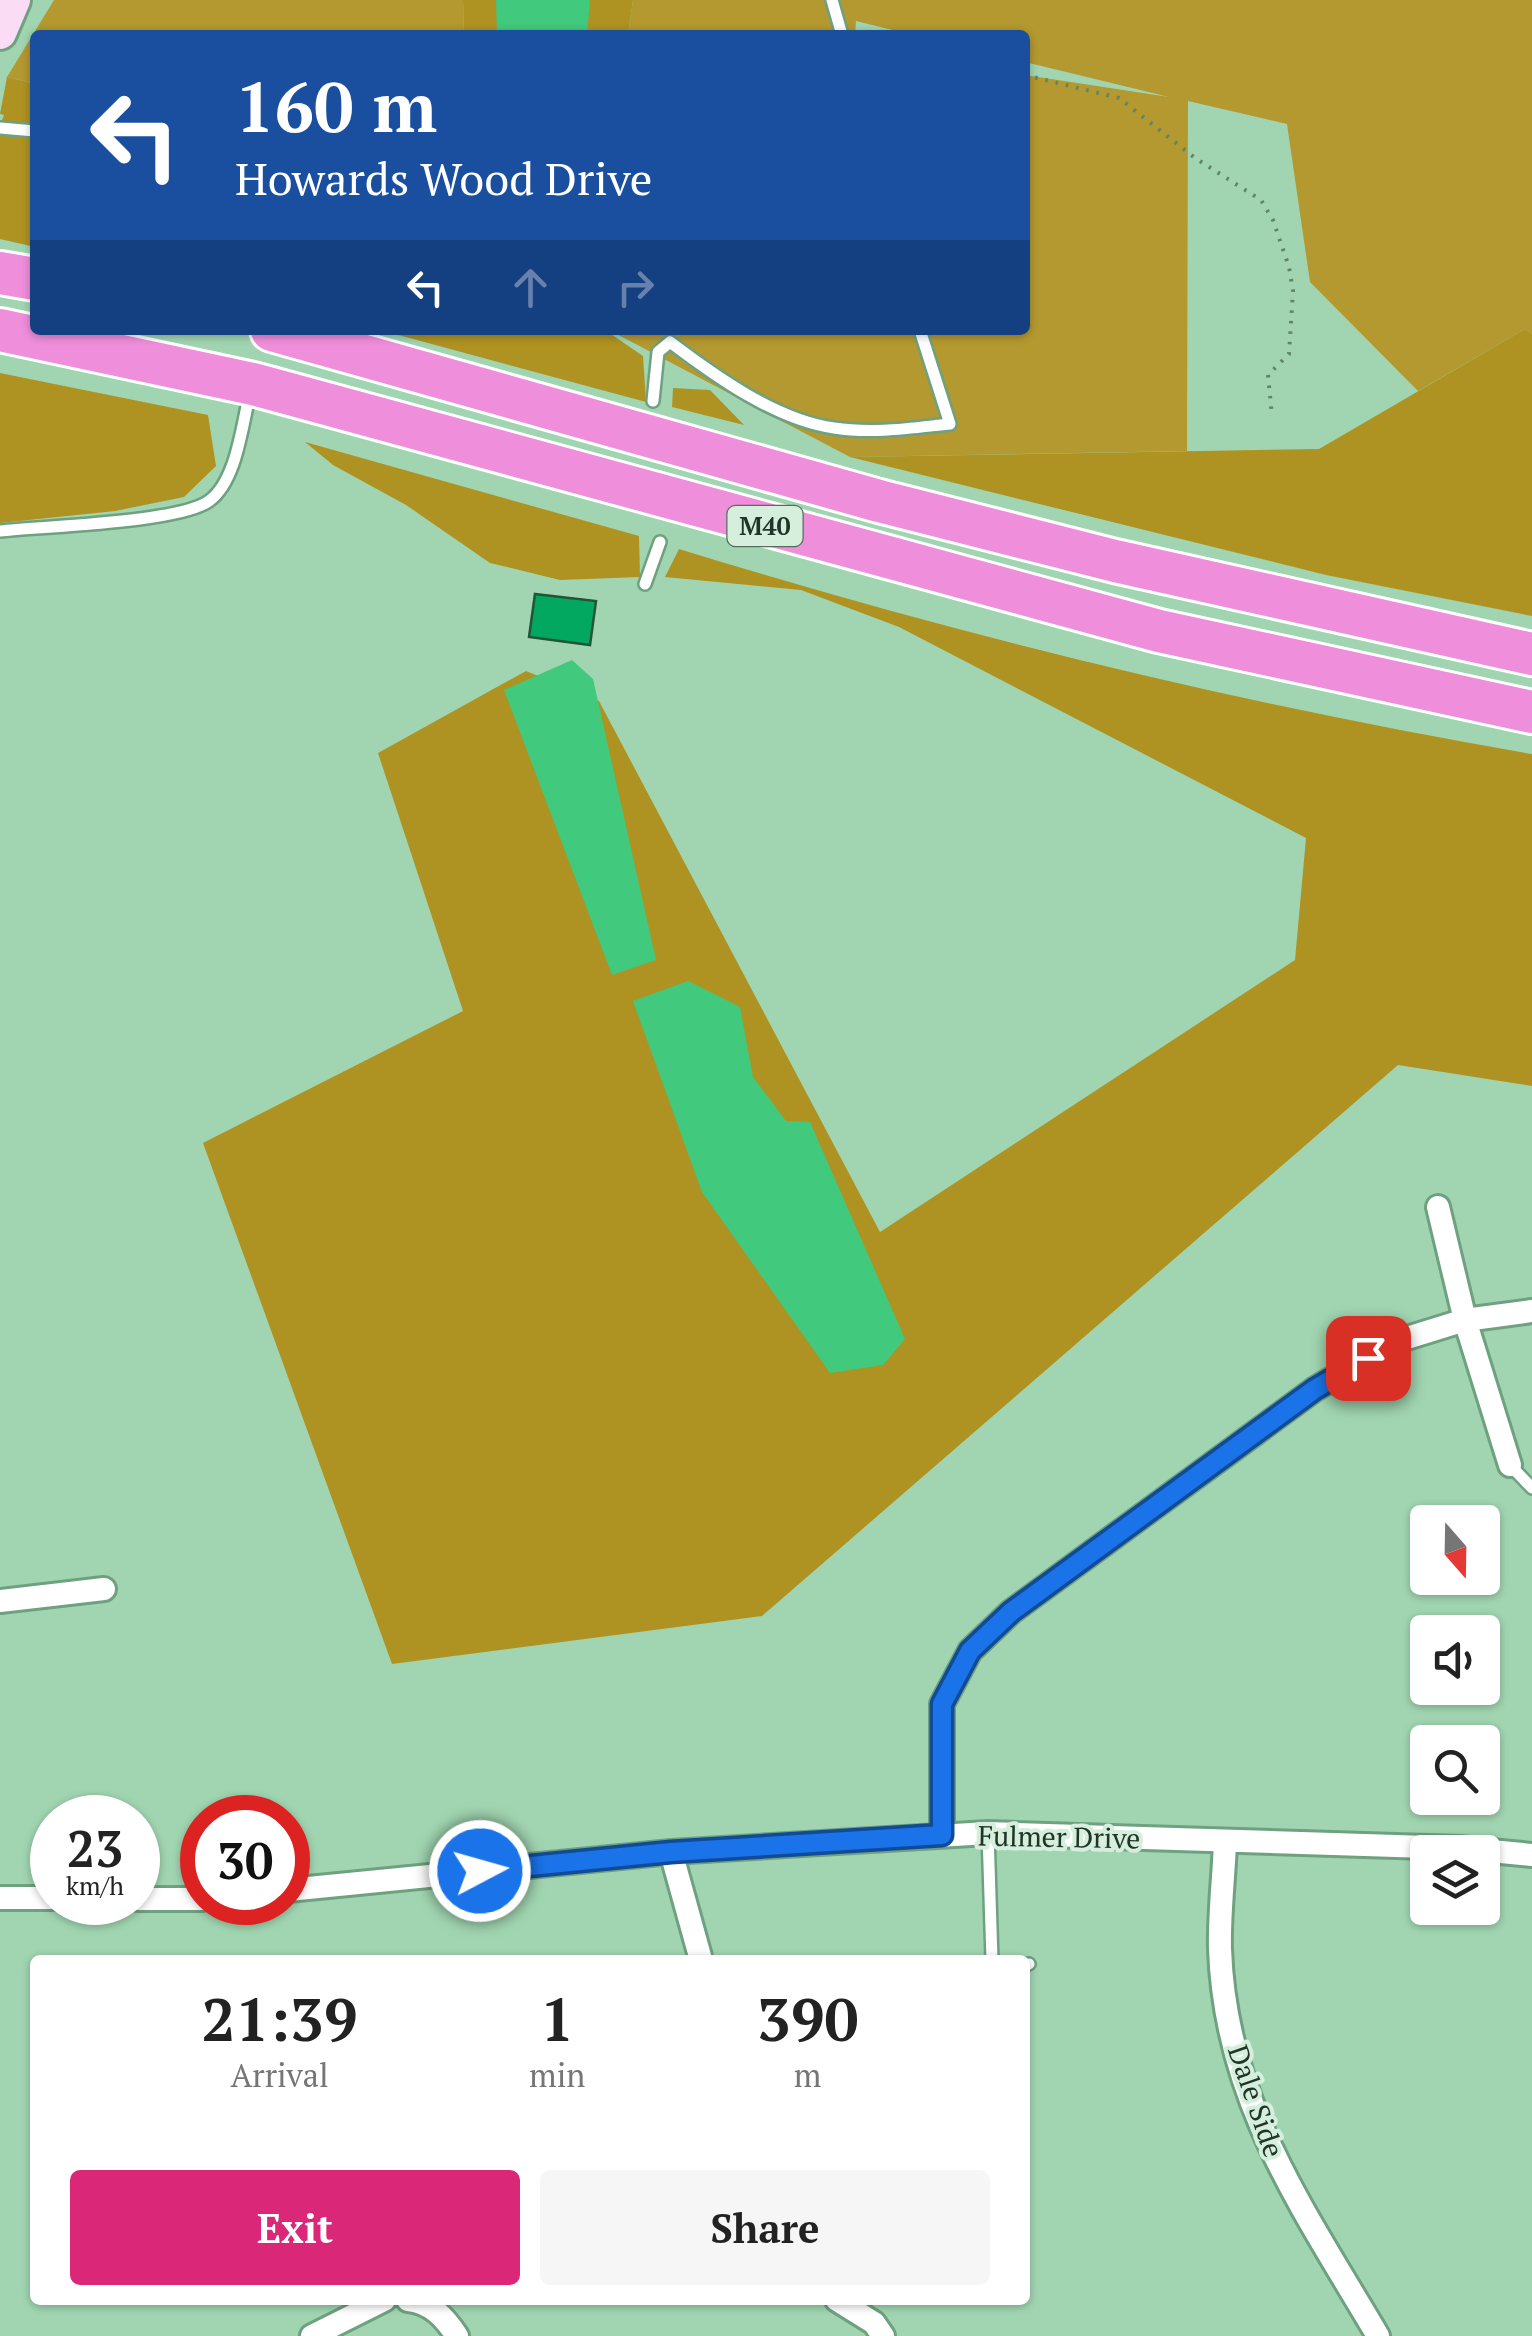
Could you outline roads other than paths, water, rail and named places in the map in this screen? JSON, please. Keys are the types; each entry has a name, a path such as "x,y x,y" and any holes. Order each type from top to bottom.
{"highway":[{"path":"0,273 30,278"},
{"name":"M40","path":"0,330 252,384 1158,631 1532,712"},
{"name":"M40","path":"290,335 879,501 1170,574 1532,654"}],"street":[{"path":"0,33 14,0"},
{"path":"1438,1207 1466,1320 1510,1464"},
{"path":"942,1835 942,1704 970,1651 1011,1612 1315,1389 1394,1342 1466,1320 1532,1311"},
{"path":"0,1601 104,1589"},
{"name":"Fulmer Drive","path":"310,1888 671,1852 942,1835 1226,1841 1532,1855"},
{"name":"Dale Side","path":"1226,1841 1220,1950 1236,2056 1274,2161 1378,2336"},
{"path":"671,1852 700,1955"},
{"path":"0,1898 30,1898"},
{"path":"426,2305 440,2314 457,2336"},
{"path":"844,2305 874,2323 884,2336"},
{"path":"312,2336 348,2307"}],"lane":[{"path":"832,0 841,30"},
{"path":"0,128 30,131"},
{"path":"653,401 658,352 670,342 706,368 793,416 830,428 868,431 950,424 922,335"},
{"path":"0,531 174,513 210,501 228,476 252,384"},
{"path":"645,584 660,542"},
{"path":"1510,1464 1532,1488"},
{"path":"988,1834 992,1955"}]}
